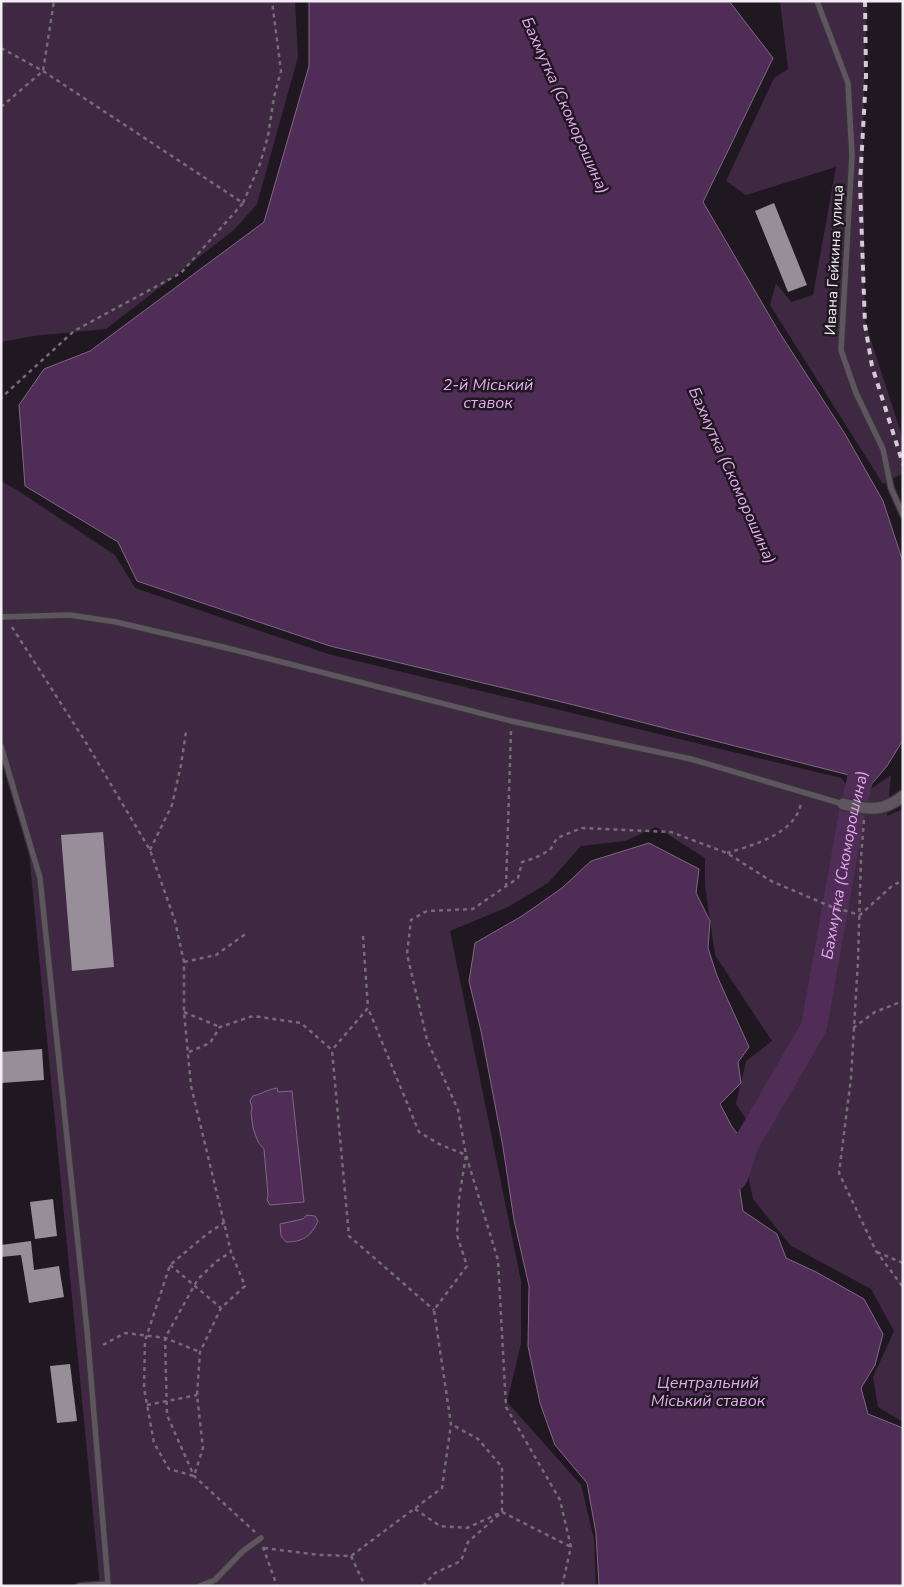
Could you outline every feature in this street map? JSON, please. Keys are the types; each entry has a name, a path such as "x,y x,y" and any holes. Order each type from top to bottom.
{"street":[{"path":"843,804 865,808 881,808 903,796"}],"lane":[{"name":"Ивана Гейкина улица","path":"817,1 848,82 852,156 841,350 856,393 884,449 891,488 903,514"},
{"path":"3,616 70,615 116,622 227,648 511,721 691,759 843,804"},
{"path":"1,746 40,878 87,1330 108,1585 79,1586"},
{"path":"200,1586 215,1580 243,1551 261,1538"}],"path":[{"path":"1,108 43,71 54,1"},
{"path":"1,398 74,331 181,273 243,203 260,164 268,136 274,98 281,71 272,1"},
{"path":"1,48 43,71 243,203"},
{"path":"3,616 85,741 150,850 175,921 184,962 184,1012 191,1086 231,1252 245,1286 221,1308 200,1352 198,1395 203,1448 194,1476"},
{"path":"506,887 511,721"},
{"path":"150,850 172,805 182,765 186,732"},
{"path":"727,853 760,842 786,827 797,815 807,794"},
{"path":"865,808 851,1078 839,1173 876,1251 903,1287"},
{"path":"562,1586 571,1547 560,1500 506,1407 498,1260 466,1155 458,1110 427,1040 408,954 411,920 427,911 473,909 518,878 522,862 550,850 557,838 582,828 671,832 727,853 771,881 832,907 860,915"},
{"path":"860,915 892,886 903,880"},
{"path":"184,962 216,955 247,933"},
{"path":"363,936 368,1008 419,1132 439,1144 466,1155"},
{"path":"853,1028 874,1012 903,1001"},
{"path":"332,1050 368,1008"},
{"path":"184,1012 220,1027"},
{"path":"189,1052 210,1043 220,1027 253,1016 301,1023 332,1050 349,1236 434,1310 452,1424 442,1488 351,1556 320,1555 263,1548"},
{"path":"434,1310 466,1266 457,1235 459,1199 466,1155"},
{"path":"194,1476 169,1469 154,1442 144,1388 145,1341 170,1265 207,1234 225,1222"},
{"path":"876,1251 903,1263"},
{"path":"231,1252 217,1261 198,1279 165,1338 167,1415 194,1476 261,1538 277,1586"},
{"path":"170,1265 221,1308"},
{"path":"102,1345 125,1333 165,1338 200,1352"},
{"path":"147,1405 198,1395"},
{"path":"423,1586 436,1574 460,1561 468,1542 502,1512 502,1467 478,1439 452,1424"},
{"path":"415,1509 440,1526 467,1528 502,1512"},
{"path":"502,1512 571,1547"},
{"path":"351,1556 365,1586"}],"shaded area":[{"path":"1,1 295,1 298,57 257,204 234,230 106,329 33,336 1,342"},
{"path":"780,1 867,1 863,132 865,322 903,439 903,473 883,484 770,305 776,283 791,302 813,295 836,167 746,195 726,181 774,78 788,69"},
{"path":"1,481 115,555 135,588 328,654 841,778 858,798 891,775 887,816 903,809 903,1422 878,1407 873,1377 894,1331 871,1289 791,1246 753,1199 748,1175 758,1137 736,1104 746,1061 772,1041 715,955 705,886 705,858 656,827 625,841 581,846 548,883 508,907 450,931 521,1281 521,1344 507,1402 581,1485 594,1539 596,1586 100,1586 29,853 1,735"}],"water":[{"name":"2-й Міський ставок","path":"309,1 729,1 773,58 703,202 779,332 845,434 883,501 903,562 903,740 887,766 864,793 856,794 852,789 849,775 574,705 330,646 137,581 118,542 25,486 19,405 44,369 90,351 264,222 309,66"},
{"name":"Центральний Міський ставок","path":"649,843 699,869 696,893 710,921 708,948 717,976 749,1047 738,1062 741,1083 720,1104 732,1127 750,1149 738,1178 743,1211 777,1234 786,1258 816,1272 864,1299 883,1334 875,1365 861,1388 868,1414 903,1428 903,1586 599,1586 596,1533 587,1483 555,1445 540,1403 528,1346 529,1286 514,1220 503,1147 481,1031 469,981 475,943 522,916 562,888 591,861"},
{"path":"277,1088 278,1092 292,1091 304,1202 270,1205 267,1200 264,1149 258,1142 253,1128 250,1101 253,1096"},
{"path":"307,1215 315,1216 318,1221 309,1235 301,1240 286,1242 281,1236 280,1224 303,1219"}],"building":[{"path":"774,203 807,285 788,292 755,211"},
{"path":"103,832 114,967 72,971 61,835"},
{"path":"42,1049 44,1080 1,1083 1,1052"},
{"path":"53,1199 57,1236 35,1239 30,1202"},
{"path":"31,1241 34,1270 59,1266 64,1297 29,1303 21,1255 1,1257 1,1245"},
{"path":"70,1364 77,1421 57,1423 50,1366"}],"waterway":[{"name":"Бахмутка (Скоморошина)","path":"735,1177 746,1144 814,1027 852,813 860,780 861,758"}],"railway":[{"path":"865,1 866,76 860,184 865,325 872,366 903,464"}]}
